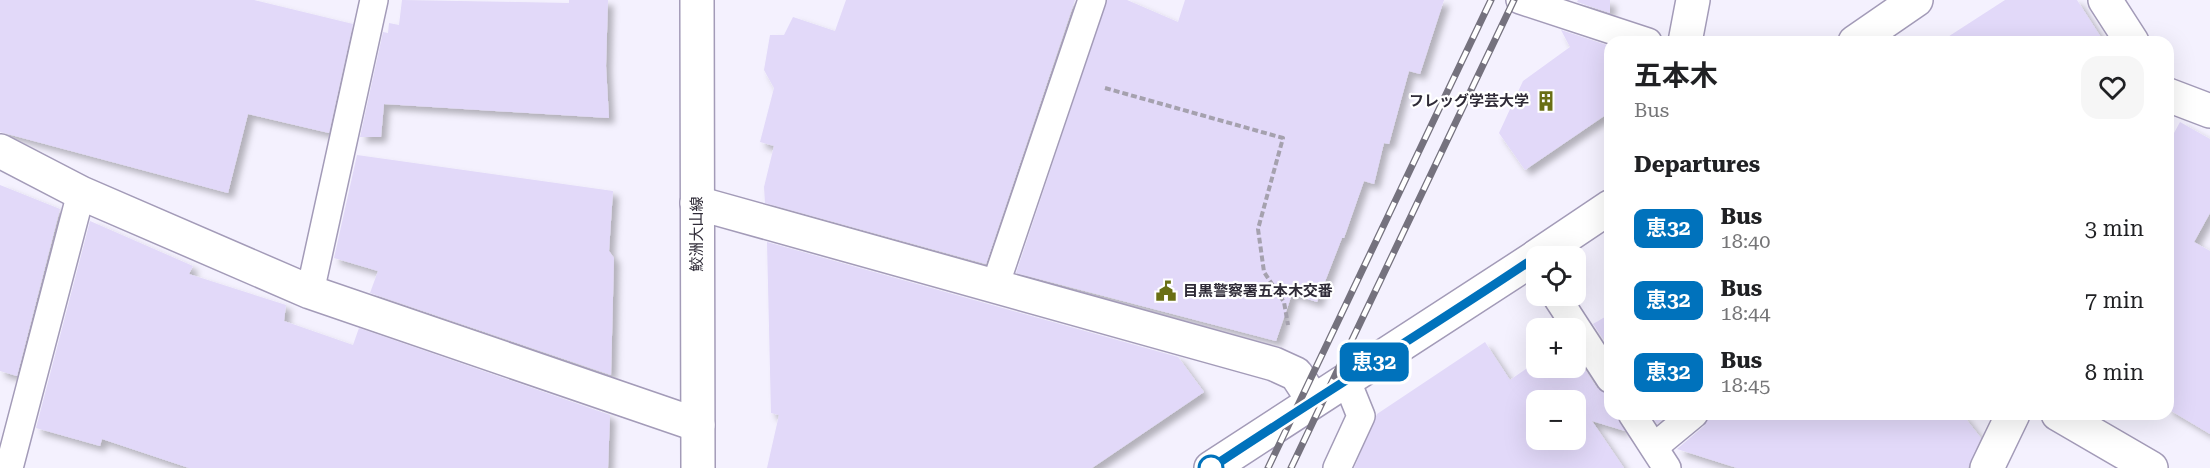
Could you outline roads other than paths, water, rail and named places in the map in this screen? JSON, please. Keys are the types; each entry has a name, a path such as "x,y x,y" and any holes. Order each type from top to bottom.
{"street":[{"name":"鮫洲大山線","path":"697,0 698,468"},
{"path":"1686,36 1693,0"},
{"path":"1864,36 1916,0"},
{"path":"2105,0 2128,36"},
{"path":"2174,97 2210,111"},
{"path":"0,151 81,194 310,292 698,425"},
{"path":"697,203 1267,362 1305,387"},
{"path":"1554,246 1604,211"},
{"path":"1211,468 1305,387 1346,379 1430,328 1526,265"},
{"path":"1987,468 2010,420"},
{"path":"2068,420 2151,468"}],"lane":[{"path":"994,286 1092,0"},
{"path":"1520,0 1630,36"},
{"path":"310,292 366,2"},
{"path":"9,466 81,194"},
{"path":"1563,306 1604,370"},
{"path":"1337,468 1361,417 1346,379"},
{"path":"1636,420 1660,458 1689,420"}],"railway":[{"path":"1268,468 1491,0"},
{"path":"1291,468 1514,0"}],"place":[{"name":"フレッグ学芸大学","path":"1546,101"},
{"name":"目黒警察署五本木交番","path":"1166,291"}]}
